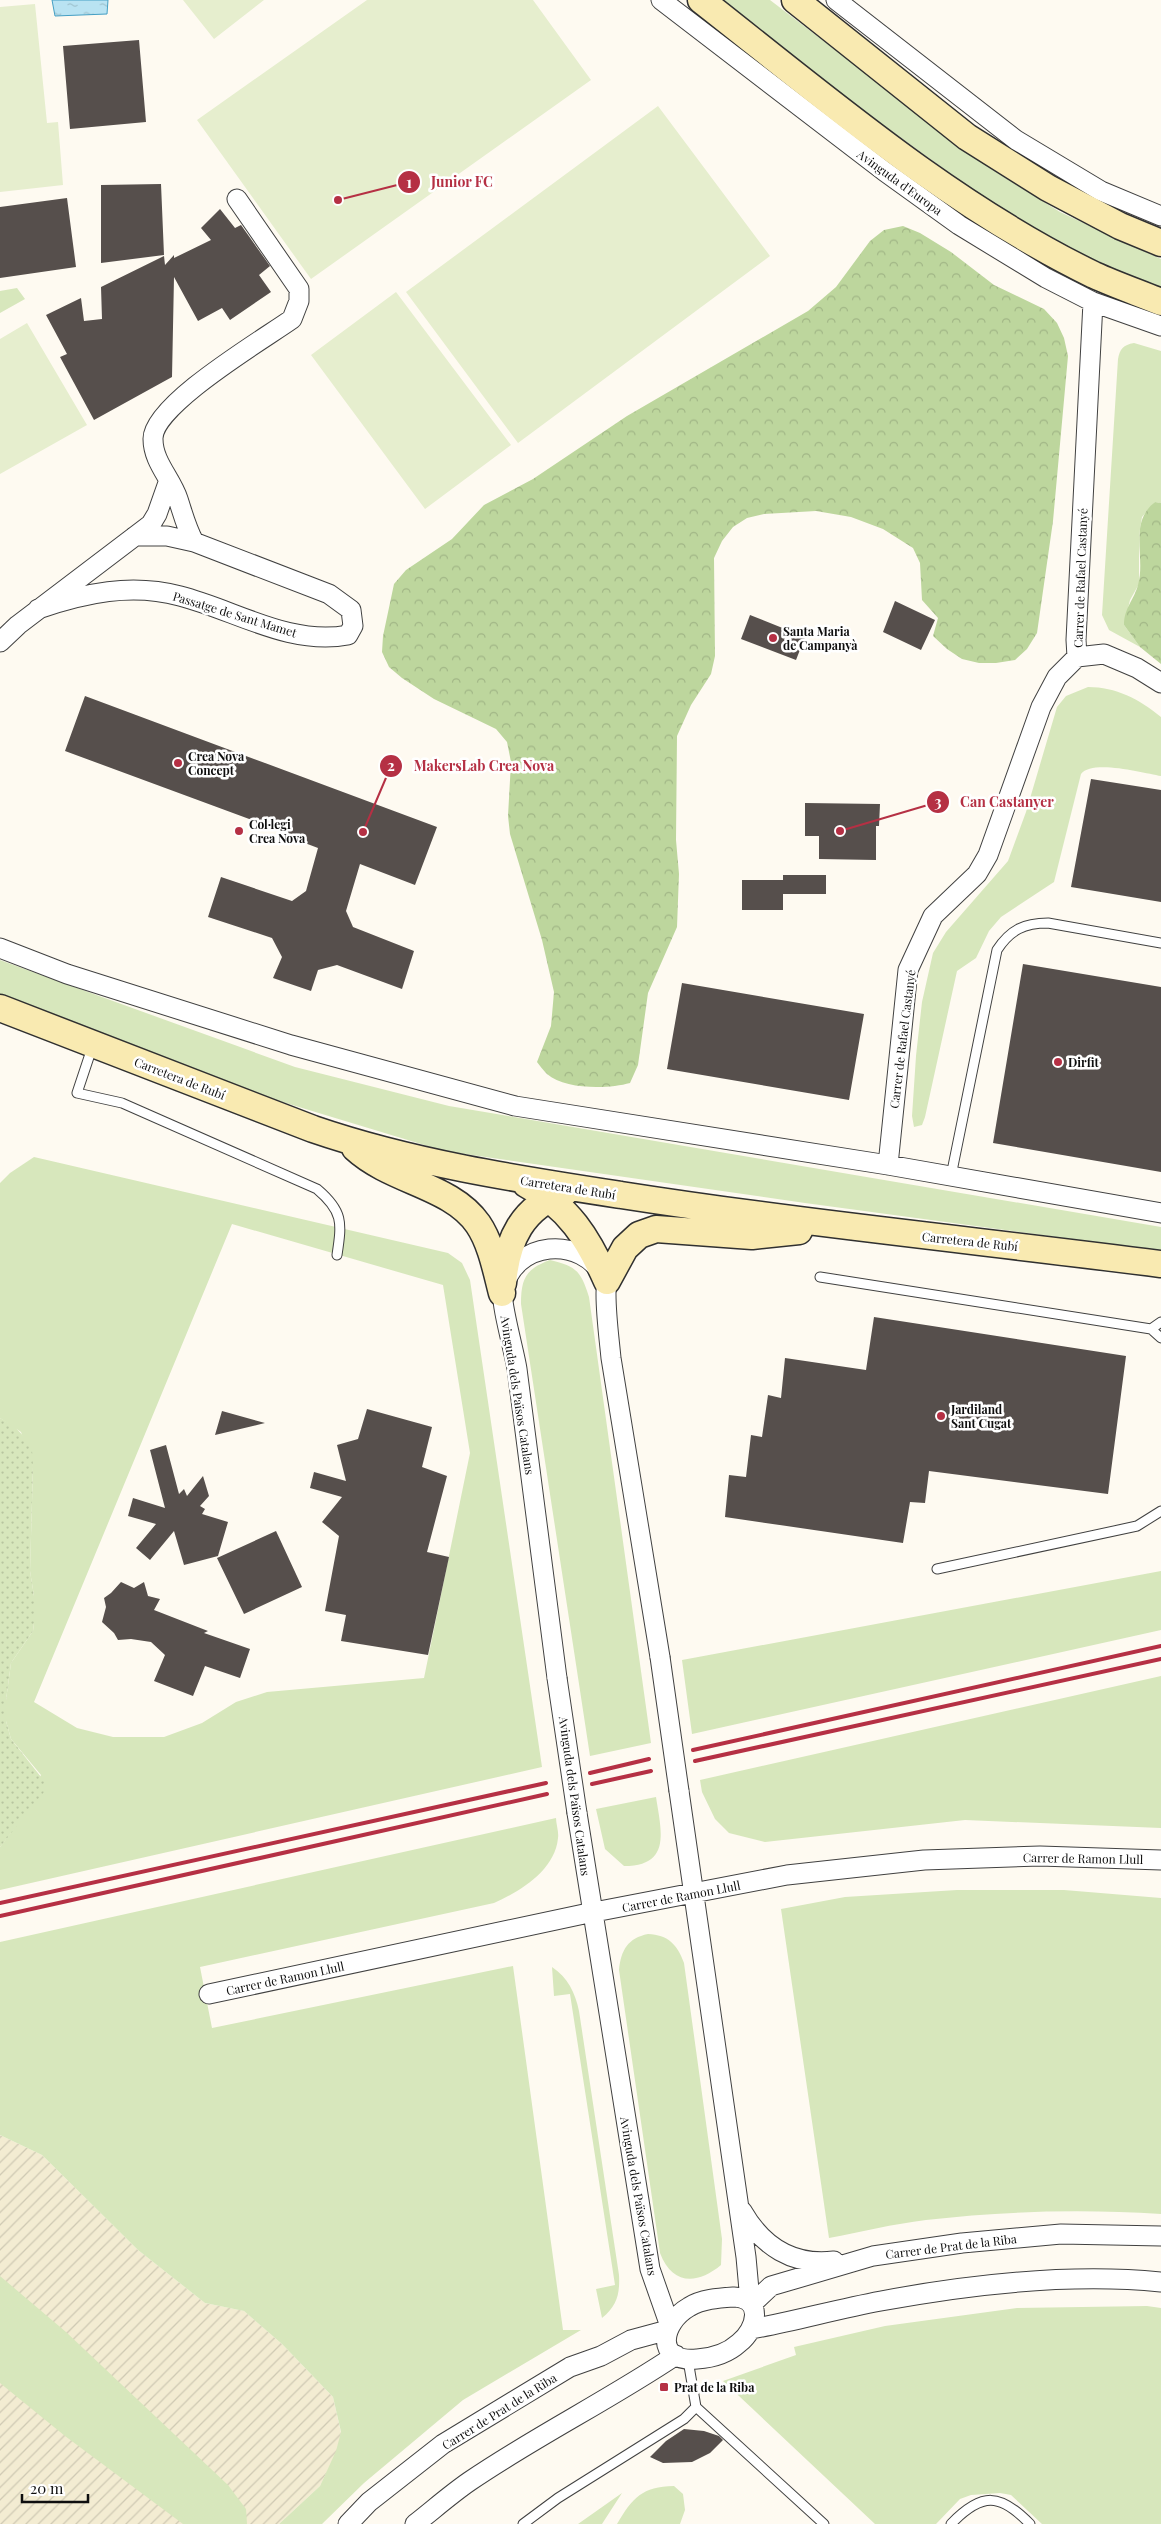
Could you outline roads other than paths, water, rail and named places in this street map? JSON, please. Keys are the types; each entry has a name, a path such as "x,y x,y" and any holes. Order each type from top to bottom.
{"main road":[{"name":"Avinguda d'Europa","path":"701,0 914,165 975,208 1095,275 1161,302"},
{"path":"795,0 967,137 1056,192 1120,226 1161,243"},
{"name":"Carretera de Rubí","path":"0,1008 347,1141 424,1160 514,1178 835,1226 1161,1264"},
{"path":"347,1141 369,1161 395,1175 455,1201 478,1224 492,1256 502,1292"},
{"path":"514,1178 550,1197 576,1225 594,1250 606,1281"},
{"path":"502,1292 504,1270 512,1241 525,1216 550,1197 577,1188"},
{"path":"606,1281 625,1248 639,1235 656,1229 752,1236 835,1226"}],"street":[{"name":"Avinguda d'Europa","path":"661,0 884,171 959,225 1046,278 1093,302 1161,326"},
{"path":"836,0 1016,140 1101,191 1161,216"},
{"path":"194,542 186,526 178,499 155,456 152,437 163,414 188,391 292,319 299,301 299,289 237,199"},
{"name":"Carrer de Rafael Castanyé","path":"888,1165 908,970 933,916 977,874 988,856 1042,707 1057,677 1077,657 1076,640 1093,302"},
{"name":"Passatge de Sant Mamet","path":"0,642 38,609 151,524 158,514 169,480"},
{"path":"135,536 168,536 194,542"},
{"name":"Passatge de Sant Mamet","path":"38,609 76,596 107,591 153,591 180,596 256,623 310,638 332,638 348,635 353,626 351,610 330,594 194,542"},
{"path":"1077,657 1104,654 1137,668 1161,683"},
{"path":"0,948 67,974 292,1045 515,1106 888,1165 1161,1212"},
{"path":"502,1292 512,1266 527,1256 543,1250 566,1249 583,1254 595,1264 606,1281 606,1319 611,1358 660,1657 754,2321 752,2329 739,2344 711,2358 682,2357 670,2352 665,2344 669,2328 680,2313 702,2302 734,2297 744,2297 751,2302"},
{"name":"Avinguda dels Països Catalans","path":"502,1292 517,1370 592,1914 650,2269 669,2328"},
{"name":"Carrer de Ramon Llull","path":"208,1994 786,1875 924,1860 1040,1856 1161,1860"},
{"path":"739,2206 749,2223 767,2243 796,2259 825,2262 872,2256"},
{"name":"Carrer de Prat de la Riba","path":"751,2302 771,2286 872,2256 962,2243 1061,2234 1161,2236"},
{"path":"752,2329 881,2301 968,2288 1063,2280 1161,2282"},
{"name":"Carrer de Prat de la Riba","path":"348,2524 369,2502 443,2444 570,2367 601,2356 631,2340 669,2328"},
{"path":"415,2524 469,2482 590,2406 682,2357"}],"lane":[{"path":"951,1176 997,950 1005,937 1018,927 1033,923 1048,923 1161,943"},
{"path":"93,1045 76,1093 122,1103 317,1189 328,1199 341,1220 337,1254"},
{"path":"820,1277 1151,1329 1161,1338"},
{"path":"1151,1329 1161,1322"},
{"path":"937,1569 1137,1526 1161,1511"},
{"path":"682,2357 696,2408 824,2524"},
{"path":"523,2524 558,2498 684,2419 696,2408"},
{"path":"951,2524 961,2514 980,2501 997,2499 1014,2508 1030,2524"}],"water":[{"path":"52,0 108,0 107,14 55,16"}],"railway":[{"path":"693,1750 1161,1646"},
{"path":"695,1761 1161,1659"},
{"path":"590,1773 649,1759"},
{"path":"592,1784 651,1771"},
{"path":"0,1903 546,1783"},
{"path":"0,1916 547,1794"}],"place":[{"name":"Junior FC","path":"338,200"},
{"name":"Santa Maria de Campanyà","path":"773,638"},
{"name":"Crea Nova Concept","path":"178,763"},
{"name":"Col·legi Crea Nova","path":"239,831"},
{"name":"Can Castanyer","path":"840,831"},
{"name":"MakersLab Crea Nova","path":"363,832"},
{"name":"Dirfit","path":"1058,1062"},
{"name":"Jardiland Sant Cugat","path":"941,1416"},
{"name":"Prat de la Riba","path":"664,2387"}]}
